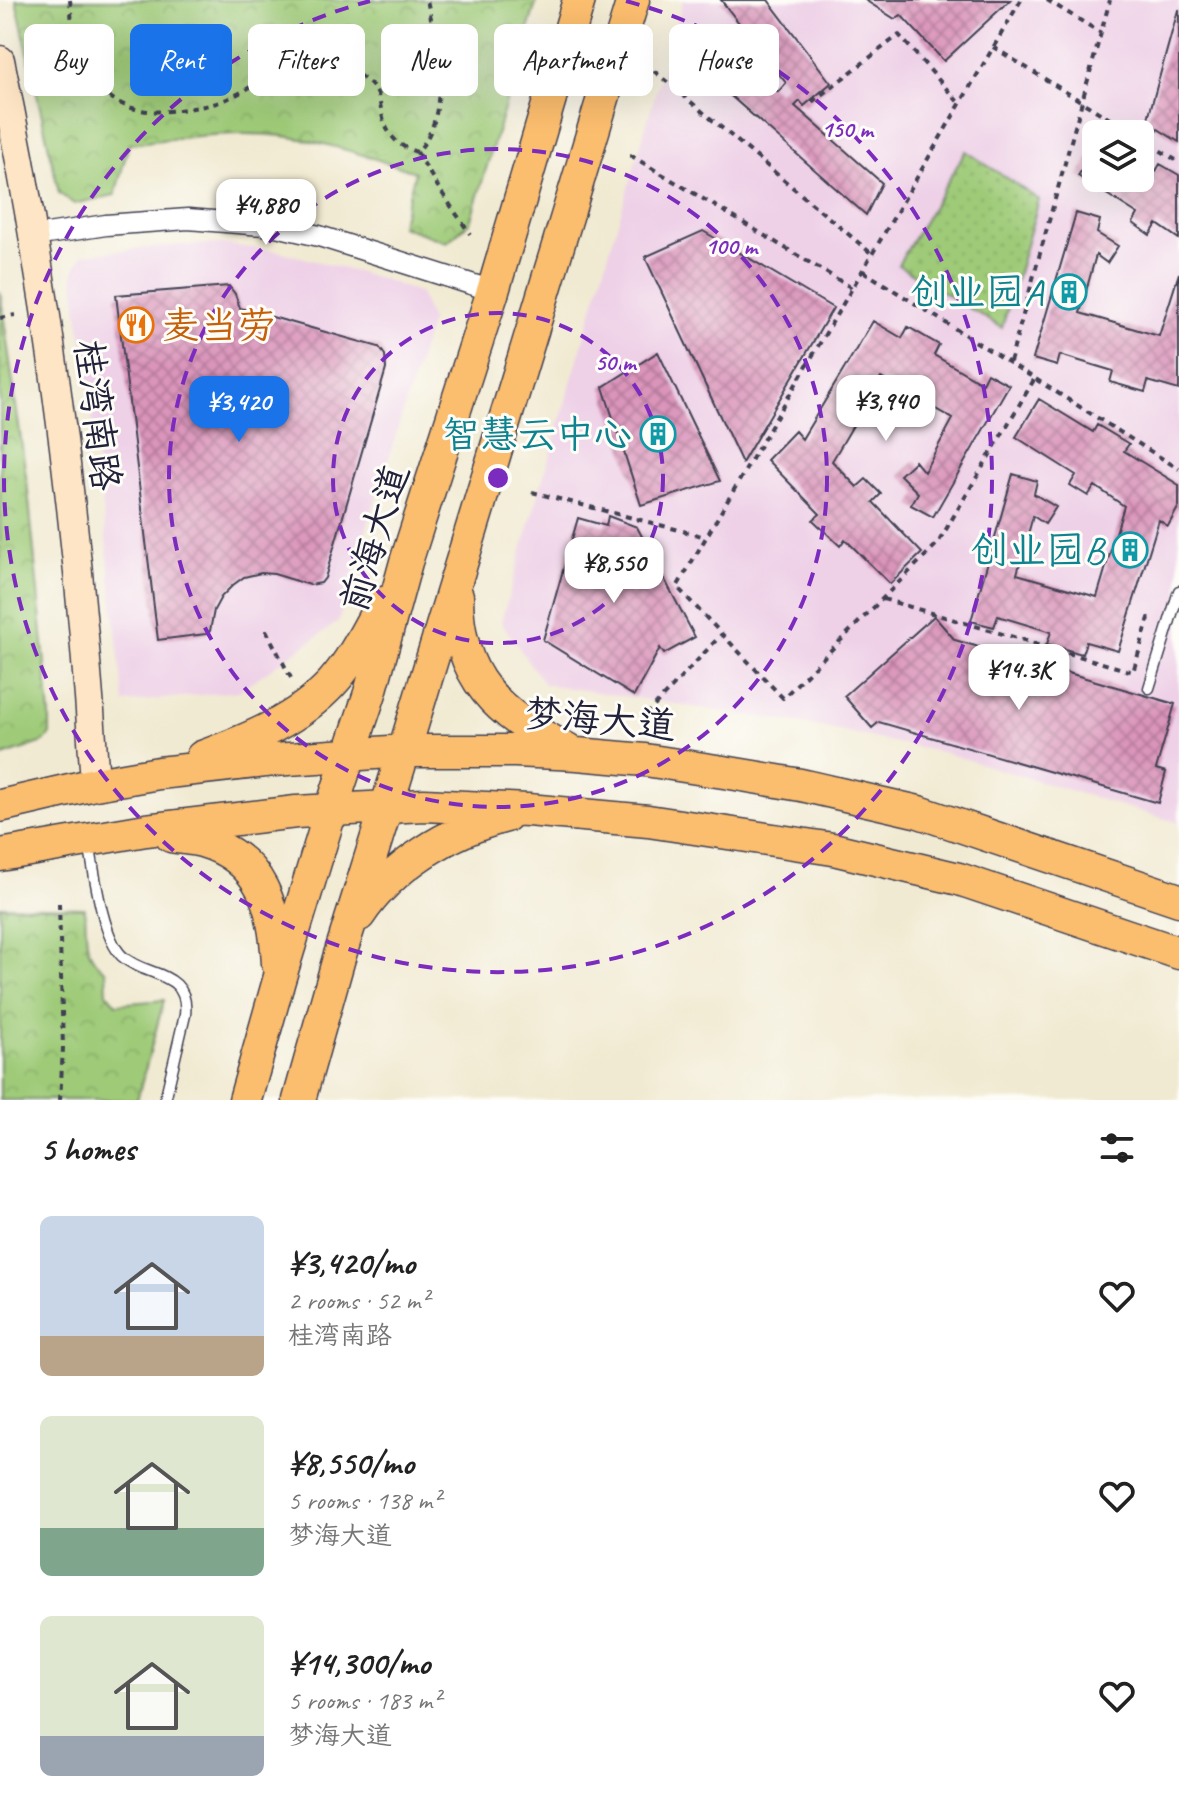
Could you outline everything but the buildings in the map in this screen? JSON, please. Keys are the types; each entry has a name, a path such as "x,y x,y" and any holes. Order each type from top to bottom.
{"main road":[{"name":"前海大道","path":"245,1100 579,0"},
{"path":"299,1100 339,958 633,0"},
{"path":"159,773 259,734 322,693 345,667 406,562"},
{"path":"457,573 457,610 462,640 470,665 485,690 520,723 577,754"},
{"name":"梦海大道","path":"0,806 159,773 274,760 404,751 577,754 645,760 862,798 919,812 1179,900"},
{"path":"0,855 146,830 296,812 424,805 528,810 648,821 833,849 959,879 1179,953"},
{"path":"339,958 359,914 398,872 441,841 469,828 528,810"},
{"path":"100,839 160,835 199,840 224,848 247,864 263,890 272,913 279,980"}],"street":[{"name":"桂湾南路","path":"0,60 34,236 55,372 82,609 95,784"},
{"path":"34,236 106,225 188,219 276,226 319,236 493,291"}],"lane":[{"path":"1149,688 1174,626 1179,591"},
{"path":"100,839 101,901 111,940 135,966 175,983 186,1005 165,1100"}],"path":[{"path":"70,0 76,50 87,72 115,102 132,109 158,113 203,107 227,99 287,68 306,64 327,65 365,79 375,90 389,134 407,149 417,152 470,234"},
{"path":"417,152 427,141 433,126 438,91 438,62 427,0"},
{"path":"1021,0 677,587 783,698 938,543 1035,378"},
{"path":"1047,0 1101,33"},
{"path":"1010,362 1110,0"},
{"path":"812,102 899,35 960,104"},
{"path":"993,47 1111,120"},
{"path":"654,71 872,254"},
{"path":"1154,147 1179,162"},
{"path":"630,155 852,288"},
{"path":"863,271 1179,469"},
{"path":"0,318 15,315"},
{"path":"532,492 706,537"},
{"path":"883,599 1133,672 1149,618 1174,626"},
{"path":"266,630 291,678"},
{"path":"646,715 722,634"},
{"path":"59,903 63,1048 60,1100"}],"shaded area":[{"path":"683,0 1179,0 1179,823 945,753 811,725 544,684 501,622 669,48 669,96 779,96 779,24 676,24"},
{"path":"221,244 278,251 379,278 420,293 431,321 338,622 239,691 124,703 73,273 83,254"}],"green space":[{"path":"16,0 537,0 530,24 494,24 494,96 508,96 470,222 447,242 401,226 415,172 333,146 264,134 225,134 129,144 115,195 74,204 59,193 37,96 114,96 114,24 24,24 24,36"},
{"path":"966,151 1039,200 1002,328 898,265"},
{"path":"0,291 28,490 50,734 44,742 0,757"},
{"path":"0,906 85,908 89,951 106,972 107,993 116,1004 164,1000 137,1100 0,1100"}],"place":[{"name":"创业园A","path":"1069,292"},
{"name":"麦当劳","path":"136,325"},
{"name":"智慧云中心","path":"658,434"},
{"name":"创业园B","path":"1130,550"}]}
